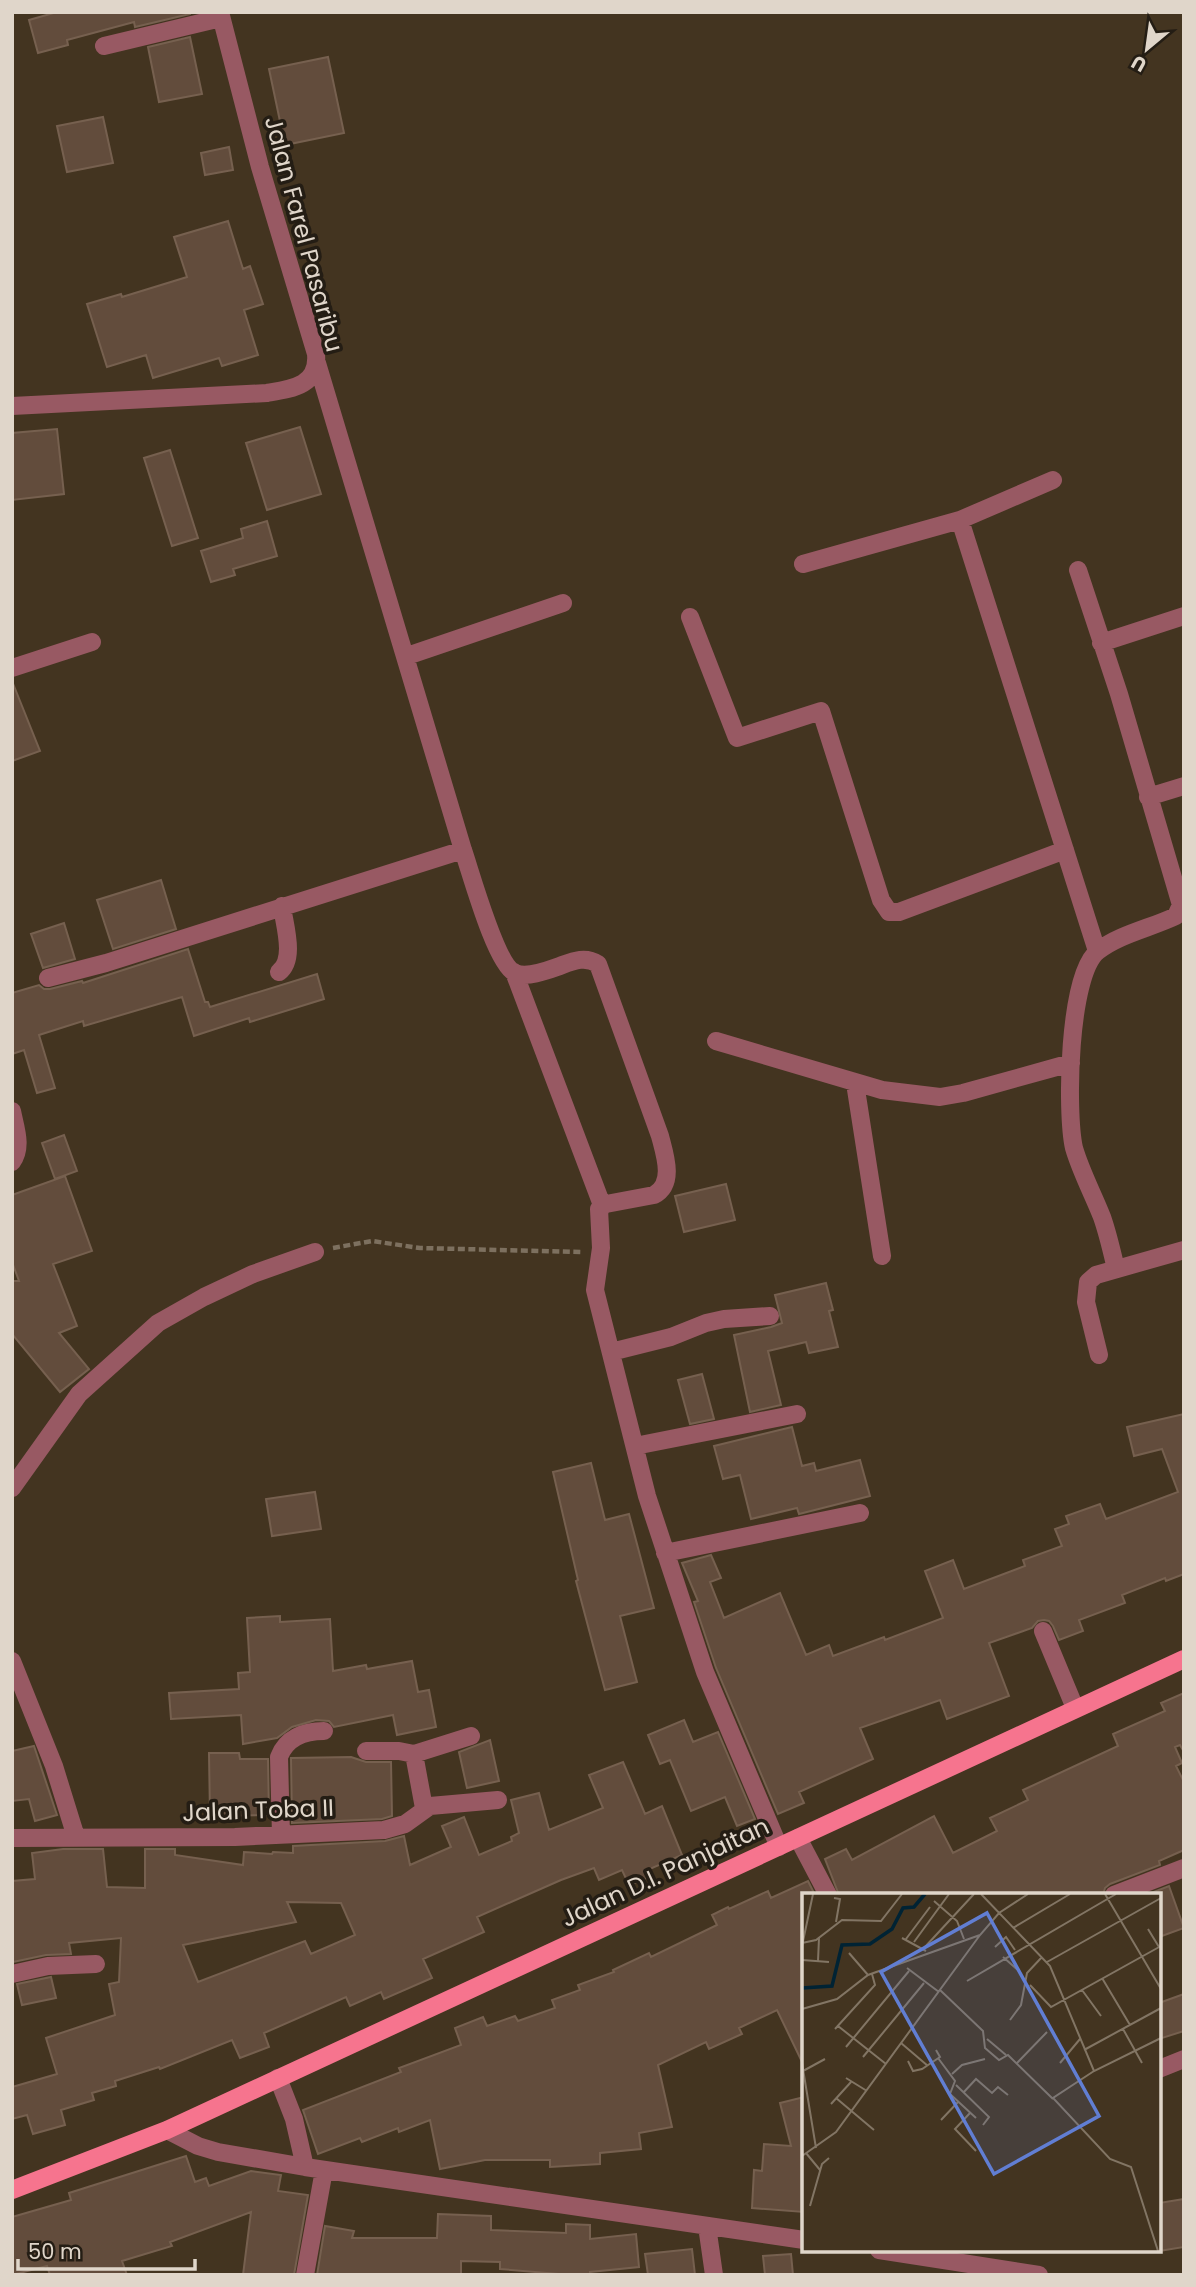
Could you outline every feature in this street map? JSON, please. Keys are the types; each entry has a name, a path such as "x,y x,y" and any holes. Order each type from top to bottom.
{"main road":[{"name":"Jalan D.I. Panjaitan","path":"12,2190 167,2130 1184,1659"}],"street":[{"path":"104,46 221,15"},
{"name":"Jalan Farel Pasaribu","path":"12,406 267,393 297,387 312,376 317,363 239,92 221,15"},
{"path":"317,363 464,850 502,960 514,972 526,974 581,959 593,961 600,968 653,1115 666,1160 665,1183 658,1193 602,1205"},
{"path":"803,564 960,520 1053,480"},
{"path":"960,520 1097,951"},
{"path":"1078,570 1119,694 1180,897 1180,910 1176,916 1097,951 1089,962 1079,990 1071,1063 1070,1127 1075,1151 1103,1219 1116,1269"},
{"path":"407,656 564,603"},
{"path":"1101,643 1184,616"},
{"path":"690,617 737,738 821,711 881,900 889,912 899,912 1065,850"},
{"path":"12,668 92,642"},
{"path":"1148,797 1184,786"},
{"path":"48,978 106,963 464,850"},
{"path":"279,972 286,965 288,954 282,906"},
{"path":"514,972 602,1205 598,1216 601,1238 595,1290 665,1553 705,1672 779,1847"},
{"path":"716,1041 882,1090 940,1097 1071,1063"},
{"path":"855,1083 882,1256"},
{"path":"12,1111 18,1144 18,1151 12,1162"},
{"path":"1099,1355 1086,1302 1088,1282 1096,1275 1184,1250"},
{"path":"12,1488 79,1394 158,1323 253,1274 315,1252"},
{"path":"611,1352 671,1337 706,1323 770,1316"},
{"path":"635,1446 797,1414"},
{"path":"665,1553 860,1513"},
{"path":"1043,1631 1075,1708"},
{"path":"12,1661 54,1766 76,1837"},
{"path":"281,1835 279,1757 283,1746 293,1738 312,1731 324,1731"},
{"path":"366,1751 414,1754 471,1736"},
{"path":"414,1754 424,1808"},
{"name":"Jalan Toba II","path":"12,1838 235,1837 384,1830 405,1824 424,1808 498,1800"},
{"path":"798,1838 827,1893"},
{"path":"1119,1893 1184,1868"},
{"path":"12,1974 48,1966 96,1964"},
{"path":"1161,2068 1184,2059"},
{"path":"278,2078 294,2119 305,2167"},
{"path":"167,2130 198,2146 218,2152 802,2240"},
{"path":"305,2275 324,2170"},
{"path":"707,2227 714,2275"},
{"path":"908,2252 952,2255 1039,2275"}],"path":[{"path":"315,1252 372,1241 420,1248 600,1253"}],"building":[{"path":"57,12 190,14 135,27 134,22 67,40 68,45 38,53 29,20"},
{"path":"190,37 202,94 159,102 148,47"},
{"path":"328,57 344,133 285,145 269,69"},
{"path":"103,117 113,163 67,172 57,126"},
{"path":"229,147 233,170 205,175 201,153"},
{"path":"228,221 243,269 250,266 263,304 244,310 258,355 222,366 219,358 153,378 146,355 107,367 87,304 121,294 122,297 187,277 174,237"},
{"path":"300,427 321,494 267,510 246,443"},
{"path":"57,429 64,494 12,500 12,433"},
{"path":"170,450 198,538 172,546 144,458"},
{"path":"267,521 277,556 233,569 235,575 211,582 201,551 243,538 241,529"},
{"path":"12,681 40,751 12,761"},
{"path":"161,880 176,929 113,949 97,900"},
{"path":"64,923 75,959 43,968 31,934"},
{"path":"188,949 205,1002 208,1002 210,1007 317,974 324,999 250,1022 249,1018 194,1036 182,997 84,1026 83,1021 39,1035 55,1088 37,1093 24,1050 12,1054 12,993 39,985 50,989 82,981 83,983"},
{"path":"64,1135 77,1171 55,1179 42,1143"},
{"path":"65,1176 92,1251 53,1264 77,1326 59,1333 89,1369 60,1392 12,1334 12,1281 19,1281 12,1262 12,1195"},
{"path":"726,1184 735,1220 684,1232 675,1196"},
{"path":"826,1283 833,1310 829,1311 838,1347 809,1353 806,1342 768,1351 781,1405 750,1412 734,1335 782,1323 775,1295"},
{"path":"702,1374 714,1419 690,1424 678,1380"},
{"path":"1184,1414 1184,1574 1166,1581 1165,1578 1122,1595 1125,1603 1079,1620 1083,1631 1059,1640 1053,1626 1044,1620 1038,1621 1032,1628 989,1643 1009,1696 947,1719 940,1700 860,1728 873,1759 799,1792 804,1803 778,1814 716,1668 694,1602 698,1601 682,1563 711,1555 721,1578 710,1582 724,1618 780,1593 806,1655 829,1645 833,1656 943,1618 925,1571 953,1560 964,1589 1025,1566 1023,1560 1062,1546 1055,1529 1069,1524 1066,1516 1100,1504 1106,1519 1178,1492 1162,1449 1134,1456 1127,1427"},
{"path":"792,1427 802,1466 814,1463 816,1471 860,1460 870,1496 799,1514 797,1508 751,1519 740,1475 723,1479 714,1446"},
{"path":"591,1463 605,1520 629,1514 654,1608 620,1616 637,1682 605,1690 576,1581 578,1580 553,1472"},
{"path":"315,1492 321,1529 272,1536 266,1499"},
{"path":"280,1616 280,1622 330,1619 333,1671 366,1665 367,1669 412,1661 418,1692 429,1690 436,1727 397,1735 393,1715 334,1727 329,1721 316,1720 292,1727 277,1738 243,1744 241,1715 171,1719 169,1693 239,1689 238,1673 250,1672 247,1618"},
{"path":"1184,1693 1184,1752 1180,1745 1175,1747 1182,1763 1176,1766 1184,1782 1184,1850 1159,1861 1160,1865 1110,1884 1104,1893 838,1893 825,1859 846,1849 852,1860 934,1816 953,1853 997,1831 990,1818 1028,1800 1023,1790 1118,1746 1113,1734 1165,1711 1161,1703"},
{"path":"684,1720 693,1742 718,1732 755,1819 737,1826 725,1797 691,1811 670,1760 660,1764 648,1735"},
{"path":"490,1740 499,1781 467,1788 459,1752"},
{"path":"34,1746 57,1815 35,1821 29,1799 12,1801 12,1751"},
{"path":"209,1753 239,1753 240,1759 268,1759 269,1815 210,1816"},
{"path":"351,1757 366,1762 391,1762 392,1816 382,1819 292,1823 291,1758"},
{"path":"623,1762 645,1814 662,1806 682,1855 645,1871 647,1878 629,1885 622,1870 599,1880 594,1868 477,1917 484,1932 423,1959 432,1978 384,1999 381,1992 350,2006 346,1997 264,2033 269,2047 240,2058 232,2040 160,2069 159,2067 115,2081 116,2086 92,2093 94,2100 61,2110 65,2125 33,2134 27,2115 12,2119 12,2087 57,2074 46,2038 115,2015 109,1984 119,1982 121,1938 69,1943 71,1954 46,1955 13,1962 12,1881 35,1879 32,1853 63,1849 103,1849 107,1887 145,1888 145,1849 175,1849 175,1855 243,1865 244,1852 293,1853 293,1846 385,1841 404,1836 410,1865 451,1847 442,1826 464,1817 479,1855 512,1841 511,1837 519,1833 511,1800 539,1793 549,1830 603,1808 589,1775","holes":["287,1902 341,1903 355,1935 311,1954 305,1941 198,1982 183,1945 296,1922"]},
{"path":"808,1881 814,1893 802,1893 802,2062 777,2010 739,2028 742,2034 709,2049 706,2042 658,2065 672,2127 639,2133 641,2149 600,2153 600,2164 550,2167 550,2160 485,2160 440,2169 430,2120 399,2132 398,2128 362,2142 360,2138 318,2154 303,2110 401,2072 399,2068 461,2045 455,2028 483,2017 487,2026 515,2016 518,2021 555,2008 552,2000 580,1990 578,1985 614,1972 613,1970 649,1953 651,1957 717,1925 712,1915 768,1891 771,1898"},
{"path":"1169,1886 1184,1928 1161,1936 1161,1893 1151,1893"},
{"path":"51,1977 56,1998 22,2005 17,1984"},
{"path":"1184,1994 1184,2031 1161,2038 1161,2002"},
{"path":"802,2098 802,2212 752,2208 754,2170 762,2171 764,2144 791,2146 780,2103"},
{"path":"186,2156 195,2182 206,2178 209,2186 251,2171 281,2175 278,2191 308,2195 294,2275 243,2275 251,2212 170,2242 172,2246 122,2261 127,2275 50,2275 47,2266 12,2275 12,2217 71,2200 69,2193"},
{"path":"1184,2199 1184,2247 1161,2251 1161,2203"},
{"path":"438,2214 491,2216 491,2230 566,2233 566,2224 590,2225 590,2239 636,2234 639,2267 590,2272 590,2275 571,2275 500,2269 500,2262 461,2261 461,2275 317,2275 325,2226 354,2231 352,2238 437,2238"},
{"path":"692,2249 695,2275 648,2275 645,2254"},
{"path":"791,2254 793,2275 765,2275 763,2256"}]}
